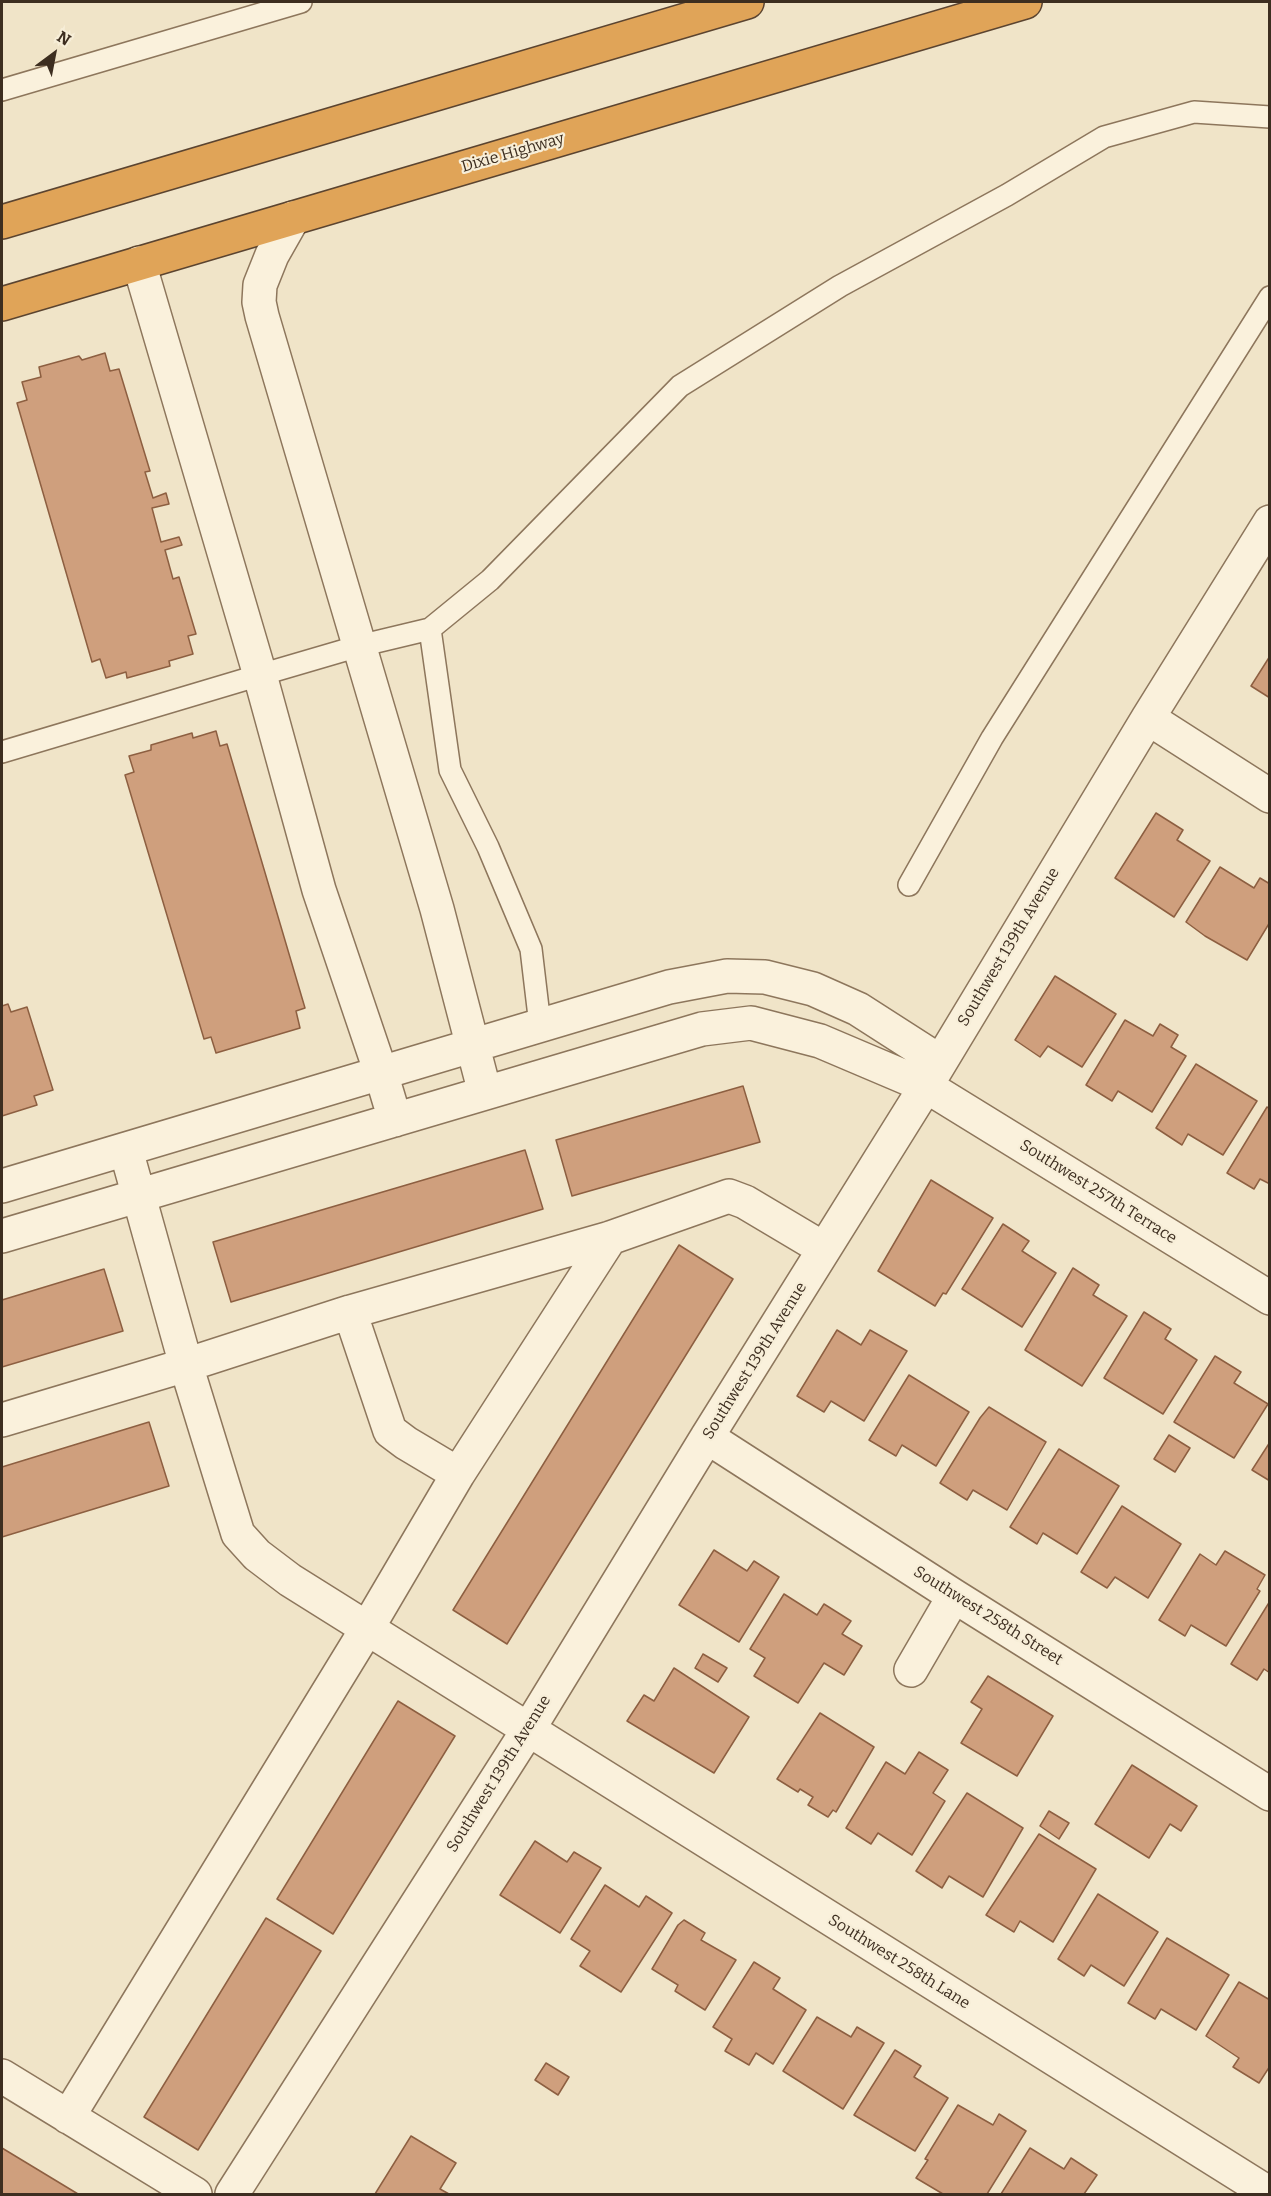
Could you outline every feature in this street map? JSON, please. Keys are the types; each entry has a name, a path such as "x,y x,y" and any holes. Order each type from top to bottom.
{"highway":[{"path":"2,222 747,2"},
{"name":"Dixie Highway","path":"2,304 1025,2"}],"street":[{"path":"293,218 266,270 260,285 259,302 437,909 485,1093"},
{"path":"140,263 260,675 319,890 395,1120"},
{"name":"Southwest 139th Avenue","path":"232,2194 528,1730 933,1074 1269,522"},
{"path":"1148,718 1269,796"},
{"path":"2,1186 669,987 727,976 765,977 813,989 858,1009 933,1074"},
{"path":"2,1236 702,1029 751,1023 933,1074"},
{"name":"Southwest 257th Terrace","path":"933,1074 1269,1298"},
{"name":"Southwest 258th Lane","path":"126,1150 186,1365 238,1534 257,1555 290,1580 1269,2194"},
{"path":"2,1420 186,1365 350,1312 610,1238 729,1196 745,1202 824,1249"},
{"path":"68,2117 459,1474 610,1238"},
{"path":"350,1312 390,1431 459,1474"},
{"name":"Southwest 258th Street","path":"707,1437 1269,1794"},
{"path":"910,1670 954,1596"},
{"path":"2,2076 195,2194"}],"lane":[{"path":"2,90 301,2"},
{"path":"2,752 359,646 430,629 490,580 680,386 840,286 1007,195 1104,137 1194,112 1269,117"},
{"path":"909,885 992,738 1269,297"},
{"path":"430,629 450,770 488,847 531,949 540,1025"}],"building":[{"path":"105,353 110,371 119,369 150,471 145,472 153,498 166,493 169,504 152,508 161,542 179,537 182,545 165,550 173,579 179,577 196,634 188,636 193,654 169,661 170,666 127,678 126,672 106,678 100,659 92,662 17,403 27,400 22,382 41,377 39,367 79,356 82,360"},
{"path":"1270,656 1270,698 1251,686"},
{"path":"216,731 220,746 227,744 305,1008 296,1011 300,1028 216,1053 211,1037 204,1039 125,775 134,772 129,756 151,750 151,745 192,733 193,738"},
{"path":"1156,813 1183,830 1177,840 1210,861 1174,917 1115,878"},
{"path":"1220,867 1254,888 1260,878 1270,884 1270,922 1247,960 1205,936 1186,922"},
{"path":"1055,976 1116,1014 1082,1067 1048,1046 1040,1057 1015,1040"},
{"path":"8,1004 11,1012 27,1007 53,1090 34,1096 37,1105 2,1116 2,1006"},
{"path":"1125,1020 1153,1036 1160,1024 1178,1035 1171,1047 1186,1056 1152,1112 1118,1091 1112,1101 1086,1085"},
{"path":"1196,1064 1257,1101 1223,1155 1188,1134 1182,1145 1156,1128"},
{"path":"743,1086 760,1142 572,1196 556,1140"},
{"path":"1267,1107 1270,1109 1270,1184 1260,1179 1254,1189 1227,1173"},
{"path":"525,1150 543,1209 231,1302 213,1242"},
{"path":"931,1180 993,1218 946,1294 943,1293 935,1306 878,1271"},
{"path":"1003,1224 1029,1241 1022,1251 1056,1273 1022,1327 962,1289"},
{"path":"679,1245 733,1279 507,1644 453,1610"},
{"path":"1073,1268 1099,1285 1093,1295 1127,1316 1082,1386 1025,1350"},
{"path":"104,1269 123,1331 2,1367 2,1300"},
{"path":"1144,1312 1171,1329 1165,1339 1197,1360 1163,1414 1104,1378"},
{"path":"837,1330 861,1345 870,1330 907,1351 864,1421 831,1401 824,1412 797,1396"},
{"path":"1215,1356 1241,1372 1234,1383 1268,1404 1234,1458 1174,1422"},
{"path":"909,1375 969,1412 936,1466 902,1445 896,1456 869,1440"},
{"path":"989,1407 1046,1442 1007,1510 973,1490 967,1500 940,1483"},
{"path":"149,1422 169,1486 2,1537 2,1467"},
{"path":"1169,1435 1190,1448 1175,1472 1154,1459"},
{"path":"1270,1442 1270,1481 1252,1470"},
{"path":"1059,1449 1119,1486 1077,1554 1043,1533 1037,1544 1010,1527"},
{"path":"1122,1506 1181,1544 1148,1598 1115,1577 1107,1588 1081,1572"},
{"path":"714,1550 747,1571 754,1561 779,1577 739,1642 679,1605"},
{"path":"1225,1551 1265,1575 1257,1589 1260,1591 1226,1646 1191,1625 1185,1636 1159,1620 1200,1554 1216,1565"},
{"path":"784,1594 817,1615 824,1604 851,1621 842,1634 862,1646 844,1675 824,1663 798,1703 754,1676 765,1658 750,1649"},
{"path":"1270,1601 1270,1673 1264,1669 1257,1680 1231,1664"},
{"path":"703,1654 727,1668 718,1682 695,1668"},
{"path":"674,1668 749,1717 714,1773 627,1721 644,1695 654,1701"},
{"path":"988,1676 1053,1716 1017,1776 961,1743 982,1709 971,1702"},
{"path":"398,1701 455,1736 333,1934 277,1899"},
{"path":"820,1713 874,1747 836,1812 833,1810 828,1817 808,1805 813,1797 800,1789 798,1792 777,1779"},
{"path":"919,1752 948,1770 933,1793 945,1801 912,1855 878,1833 871,1844 846,1828 886,1762 905,1774"},
{"path":"1132,1765 1197,1806 1181,1831 1170,1824 1149,1858 1095,1824"},
{"path":"967,1793 1023,1828 983,1897 949,1876 942,1888 916,1871"},
{"path":"1049,1811 1069,1823 1059,1839 1040,1826"},
{"path":"1039,1834 1096,1869 1053,1942 1020,1921 1014,1932 986,1915"},
{"path":"535,1841 567,1862 574,1852 601,1868 560,1933 500,1895"},
{"path":"605,1885 639,1907 646,1896 672,1913 621,1992 580,1966 590,1951 571,1939"},
{"path":"1098,1894 1158,1932 1124,1986 1091,1965 1084,1976 1058,1959"},
{"path":"266,1918 321,1951 198,2150 144,2117"},
{"path":"684,1920 705,1933 701,1940 736,1960 705,2010 675,1991 678,1985 652,1969 678,1925"},
{"path":"1167,1938 1229,1975 1196,2030 1161,2009 1155,2019 1128,2003"},
{"path":"754,1962 780,1978 773,1989 806,2010 773,2064 756,2053 749,2065 725,2051 732,2039 713,2027"},
{"path":"1239,1982 1270,2000 1270,2066 1259,2083 1233,2067 1239,2058 1206,2036"},
{"path":"817,2017 851,2037 857,2027 884,2043 843,2109 783,2071"},
{"path":"895,2050 921,2066 914,2077 948,2098 915,2151 854,2115"},
{"path":"546,2063 569,2077 558,2095 535,2080"},
{"path":"958,2105 993,2125 999,2114 1026,2131 987,2194 943,2194 916,2178"},
{"path":"411,2136 456,2163 440,2189 449,2194 375,2194"},
{"path":"2,2148 78,2194 2,2194"},
{"path":"1030,2148 1064,2169 1071,2158 1097,2175 1084,2194 1001,2194"}]}
